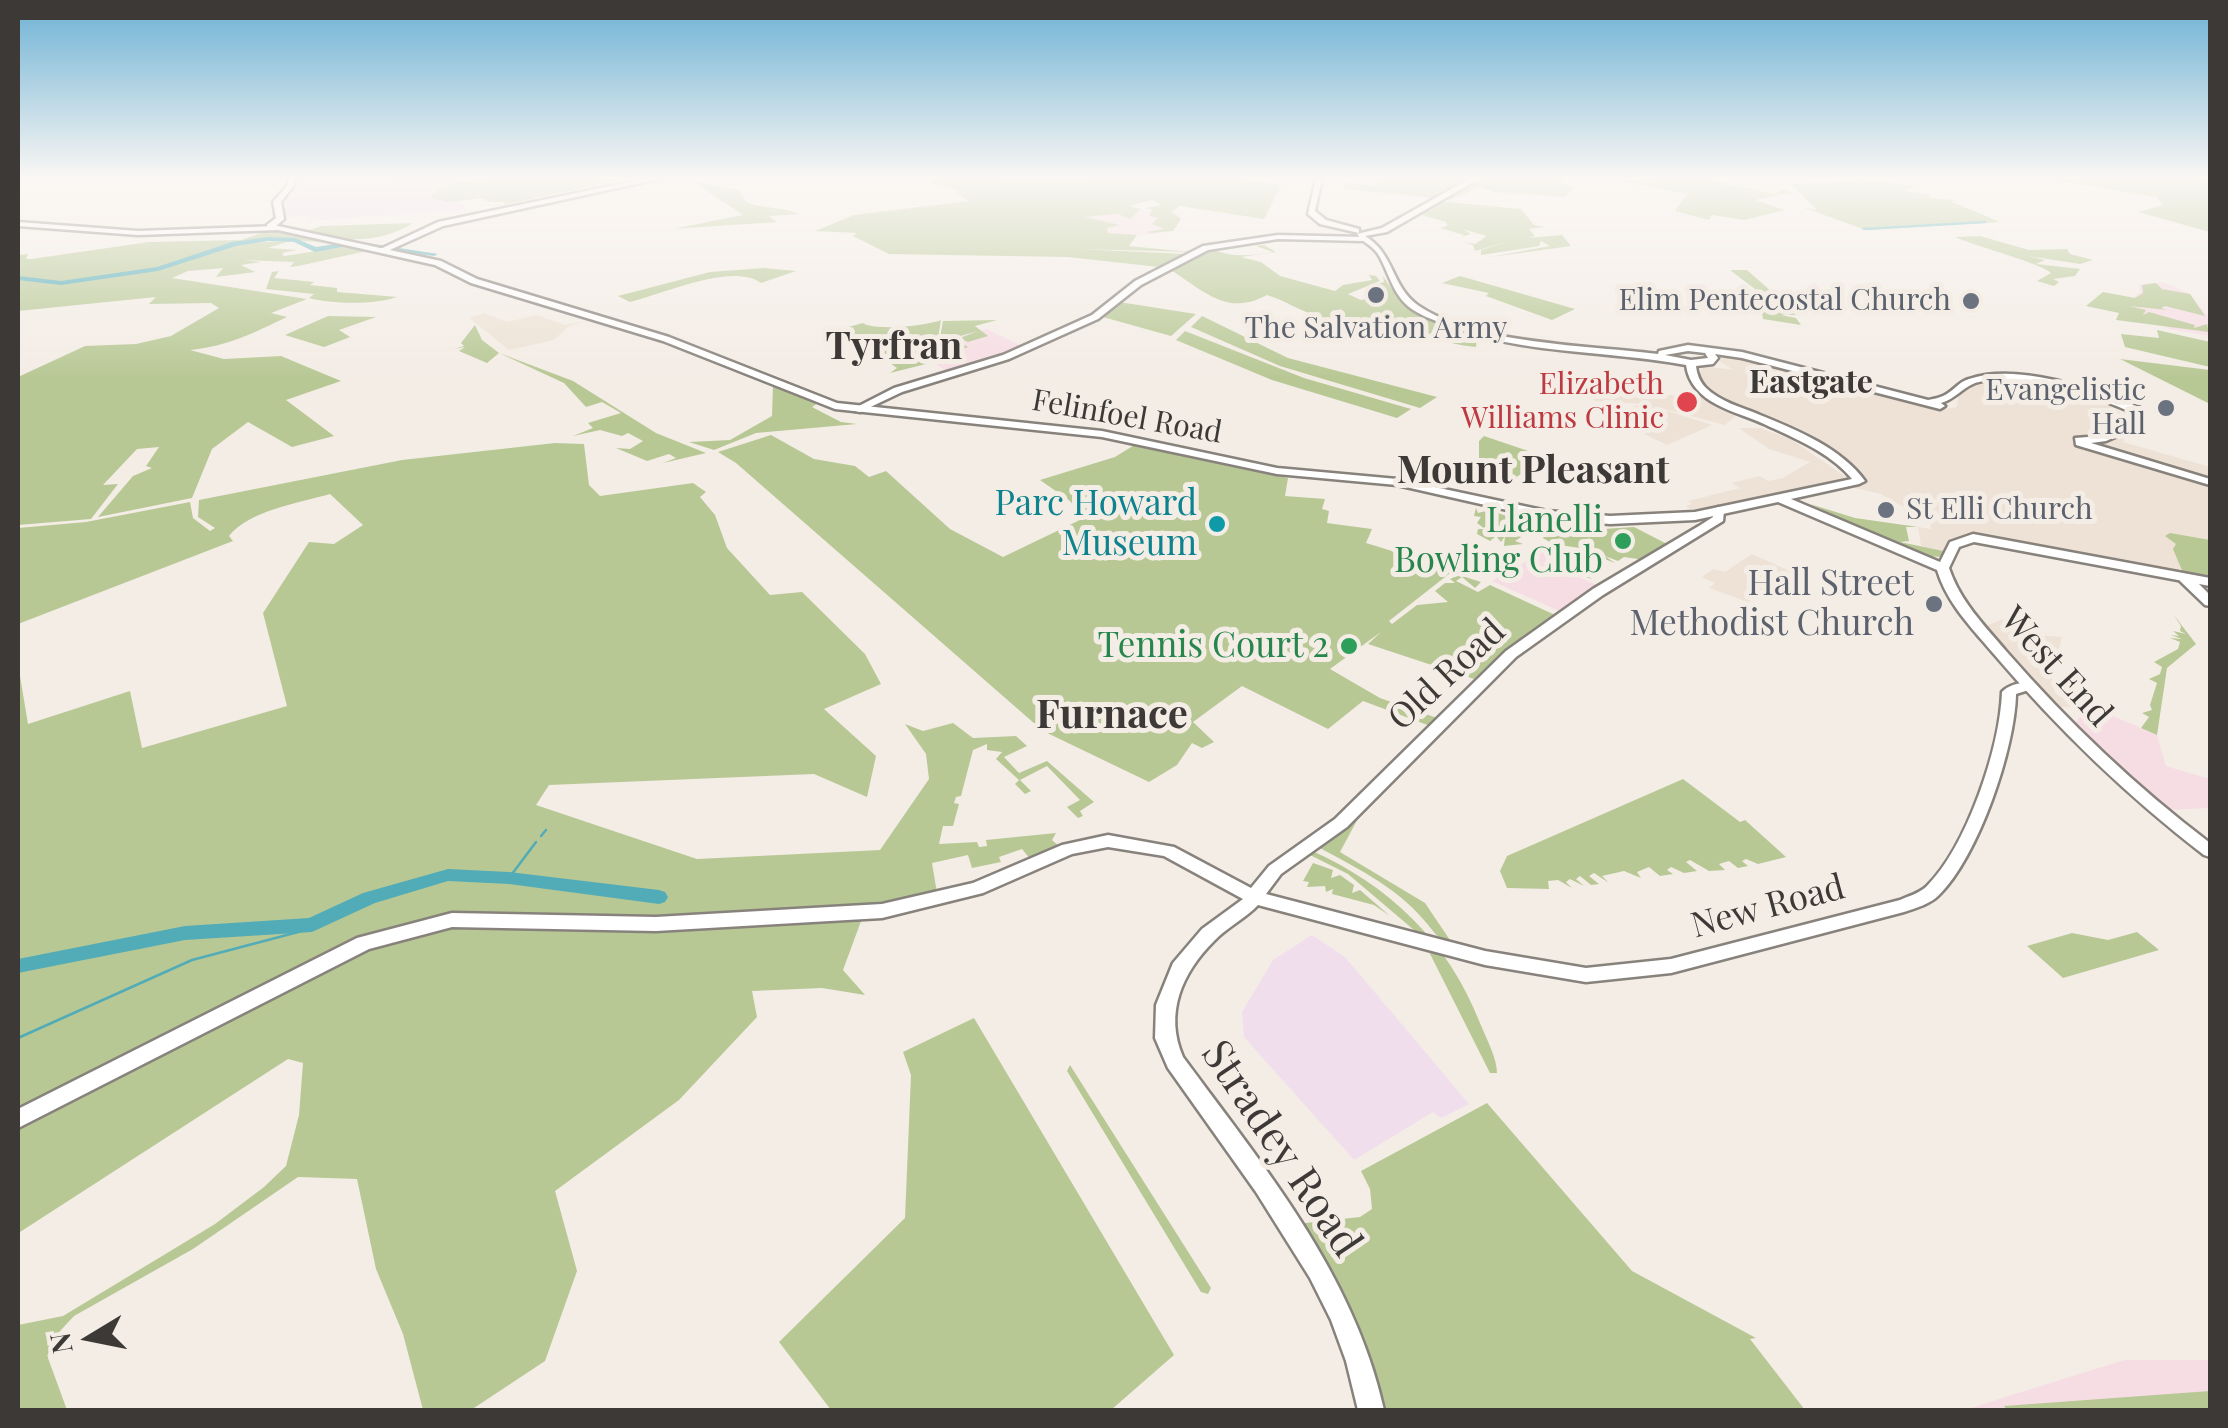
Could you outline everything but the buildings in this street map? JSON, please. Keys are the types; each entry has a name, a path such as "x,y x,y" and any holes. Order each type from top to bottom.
{"main road":[{"name":"Felinfoel Road","path":"343,245 386,249 444,265 474,281 666,340 856,410 1110,435 1276,472 1397,482 1547,515 1610,520 1694,516 1859,481 1845,466 1816,448"},
{"path":"386,249 396,245"},
{"path":"856,410 1054,336 1097,316 1138,284 1192,254 1239,245"},
{"path":"1384,245 1399,296 1436,318 1502,337 1710,362 1713,358 1709,354"},
{"path":"1681,358 1692,349 1750,357 1938,401 1974,379 2024,379 2128,410 2131,428 2096,444 2210,482"},
{"path":"1681,358 1694,382 1742,418 1816,448"},
{"path":"1742,418 1816,448"},
{"path":"1811,492 1808,500 1819,515"},
{"path":"1780,498 1943,568 1954,594"},
{"name":"Old Road","path":"1253,897 1295,854 1341,823 1511,654 1598,592 1719,518 1718,511"},
{"path":"1694,516 1707,526"},
{"path":"1943,568 1973,541 2200,583 2210,602"},
{"path":"1916,556 1954,594"},
{"name":"West End","path":"1954,594 2024,692 2161,815 2210,852"},
{"name":"New Road","path":"18,1118 346,952 396,932 494,918 656,924 882,911 977,888 1068,849 1108,841 1168,851 1253,897 1462,952 1586,975 1654,968 1770,942 1930,894 1962,844 1979,808 2024,692"},
{"name":"Stradey Road","path":"1253,897 1210,934 1180,968 1166,1005 1165,1038 1175,1062 1316,1259 1362,1361 1371,1410"}],"shaded area":[{"path":"2163,282 2190,294 2208,316 2210,336 2169,329 2165,326 2176,327 2123,305 2140,292 2139,285"},
{"path":"484,313 507,322 537,315 565,325 587,321 569,326 554,340 509,350 469,318"},
{"path":"986,329 1024,347 948,372 937,365 942,341"},
{"path":"1728,355 1946,409 1957,407 1959,391 1974,384 2012,379 2113,405 2130,422 2118,434 2125,436 2123,442 2210,467 2210,580 1963,538 1945,552 1921,546 1918,527 1931,529 1930,522 1881,494 1855,488 1859,483 1839,460 1729,404 1698,381 1702,366 1734,370 1717,360"},
{"path":"1589,377 1626,378 1629,391 1685,396 1686,388 1696,388 1738,414 1725,425 1649,405 1712,425 1667,445 1644,434 1656,427 1613,411 1645,404 1594,401"},
{"path":"1739,428 1760,428 1792,440 1846,477 1828,486 1698,514 1686,506 1692,504 1688,501 1740,488 1732,483 1760,476 1768,481 1783,478 1810,462 1833,469 1769,449"},
{"path":"1542,542 1576,550 1556,567 1599,586 1559,611 1492,581 1535,556"},
{"path":"1752,554 1792,572 1748,602 1709,588 1715,583 1702,577 1713,569 1725,572"},
{"path":"2016,614 2036,627 2031,630 2035,635 2062,637 2052,676 2055,693 2064,699 2090,699 2098,707 2056,707 1986,626"},
{"path":"2080,716 2113,716 2157,735 2166,766 2210,779 2210,808 2165,810 2075,724"},
{"path":"1312,935 1345,957 1469,1104 1441,1118 1433,1112 1354,1160 1244,1037 1242,1012 1273,960"},
{"path":"2124,1360 2210,1360 2210,1410 1964,1410"}],"green space":[{"path":"131,245 279,245 268,248 297,250 282,253 284,256 343,247 367,251 290,267 294,262 243,260 261,262 241,265 255,272 216,277 223,268 188,271 172,278 307,299 271,313 287,317 252,333 190,350 224,359 281,356 341,381 286,400 334,436 292,447 248,422 212,449 192,498 98,517 133,476 152,468 146,466 159,447 137,449 103,485 118,484 91,519 18,525 18,377 85,346 136,344 171,336 219,308 211,303 149,304 156,297 18,311 18,255 28,254 26,259"},
{"path":"870,245 1130,245 1190,252 1080,249 1185,254 1159,267 1068,257 889,254"},
{"path":"1264,245 1276,252 1241,257 1261,262 1280,276 1335,291 1343,285 1372,280 1369,275 1376,276 1380,281 1348,294 1361,300 1386,295 1378,284 1384,282 1383,276 1415,308 1488,336 1477,338 1476,347 1424,335 1398,320 1323,317 1267,295 1252,301 1227,302 1205,293 1169,269 1209,248 1235,255 1273,252 1256,246"},
{"path":"1472,245 1497,245 1475,251"},
{"path":"1498,245 1540,245 1481,255 1481,250"},
{"path":"1977,245 2067,249 2070,254 2093,260 2080,264 2028,256 2045,260 2036,264 2080,269 2075,276 2053,279 2059,282 2054,286 2037,281 2051,273"},
{"path":"1550,246 1571,246 1491,257"},
{"path":"764,268 796,271 761,283 733,276 715,278 630,302 618,296 710,272"},
{"path":"1730,270 1747,270 1798,315 1781,315 1796,318 1801,325 1763,319 1760,302 1768,300 1754,295 1760,293"},
{"path":"279,271 274,278 314,282 310,285 337,288 337,292 397,297 344,303 309,298 314,294 266,289 272,272"},
{"path":"1460,276 1575,309 1552,320 1486,296 1489,293 1442,283"},
{"path":"2156,283 2162,289 2190,294 2205,316 2165,306 2161,308 2167,310 2129,306 2146,310 2143,315 2149,312 2195,325 2194,328 2207,324 2209,332 2116,320 2119,313 2086,306 2103,292 2135,298 2143,293 2142,285"},
{"path":"1119,302 1196,314 1171,336 1103,317"},
{"path":"328,316 376,317 339,330 350,337 324,347 285,335"},
{"path":"1202,316 1288,358 1437,397 1420,408 1280,366 1191,327"},
{"path":"941,320 934,362 890,373 897,368 841,329 863,323 900,327"},
{"path":"997,320 975,326 988,336 968,342 960,338 978,331 953,338 968,347 936,361 943,321"},
{"path":"475,325 482,340 499,353 487,363 459,351 465,347 454,349 464,346 461,343"},
{"path":"2157,330 2210,342 2210,367 2125,347 2121,334 2159,338"},
{"path":"1185,331 1304,378 1411,409 1397,418 1272,380 1176,340"},
{"path":"499,353 573,381 656,433 706,453 663,463 676,458 669,454 647,461 616,448 630,449 643,441 628,433 622,436 600,430 573,436 593,428 588,423 621,413 602,402 586,407 564,383"},
{"path":"2120,359 2210,370 2210,404"},
{"path":"773,385 818,403 812,407 841,422 857,424 756,433 714,450 689,442 730,440 772,416"},
{"path":"771,435 814,459 855,466 869,477 886,471 950,529 1003,557 1084,518 1070,501 1040,480 1115,457 1136,444 1288,478 1285,496 1325,499 1322,509 1329,511 1327,523 1372,529 1366,543 1454,570 1389,621 1392,624 1417,605 1448,602 1435,591 1445,583 1455,583 1450,579 1459,575 1481,582 1475,588 1462,577 1456,581 1478,592 1490,585 1555,615 1474,679 1368,644 1381,632 1330,669 1380,698 1437,718 1430,726 1363,701 1328,729 1242,686 1193,722 1214,742 1202,748 1192,743 1177,765 1149,782 1043,731 736,463 718,452"},
{"path":"1484,436 1546,457 1505,485 1490,480 1489,466 1479,463 1479,441"},
{"path":"555,443 584,444 589,485 600,496 693,483 706,492 700,497 715,515 727,548 770,595 802,592 865,654 881,684 824,709 876,756 867,797 814,774 549,785 536,805 697,859 880,850 929,779 926,754 905,724 923,731 953,723 973,738 1016,736 1027,746 1004,757 1019,773 1047,761 1094,802 1080,811 1083,816 1078,818 1067,807 1080,800 1047,766 1020,780 1031,791 1025,794 1015,784 1019,780 996,759 1002,752 987,750 987,744 973,750 961,796 954,803 959,804 953,826 943,826 939,844 977,842 979,847 987,846 986,840 1056,833 1052,840 1060,847 1031,860 1022,849 999,857 1001,862 972,868 968,855 932,863 937,893 867,905 843,970 865,995 822,988 752,991 757,1017 679,1100 555,1191 577,1271 545,1361 471,1410 423,1410 403,1334 376,1269 357,1179 298,1177 193,1249 74,1316 49,1343 48,1358 67,1410 18,1410 18,1325 63,1316 215,1224 264,1187 286,1166 299,1115 303,1063 288,1059 20,1232 18,1250 18,1119 364,943 443,921 419,921 370,936 18,1113 18,664 28,724 130,691 142,748 287,706 263,613 309,542 334,544 363,525 330,494 290,504 238,527 229,536 233,541 18,624 18,528 86,522 190,502 193,518 210,531 215,528 198,517 199,500 402,460"},
{"path":"1810,504 1855,518 1918,527 1906,527 1909,541 1900,542 1948,552 1942,557 1924,556"},
{"path":"1476,508 1478,513 1489,510 1524,522 1519,532 1526,534 1515,541 1523,544 1504,546 1505,536 1501,542 1496,536 1490,541 1477,534 1478,529 1485,529 1477,523 1481,517 1474,516"},
{"path":"1564,519 1593,528 1598,524 1603,529 1634,527 1671,546 1645,560 1624,557 1618,561 1605,556 1615,563 1602,558 1596,563 1608,568 1594,563 1589,567 1599,573 1587,568 1581,572 1592,579 1560,569 1570,568 1571,561 1577,563 1593,550 1553,544 1543,538 1549,522"},
{"path":"2170,533 2210,540 2210,579 2184,575 2173,549 2176,544 2165,536"},
{"path":"2173,614 2196,644 2167,668 2157,735 2141,728 2149,717 2142,713 2152,710 2157,683 2149,679 2160,674 2162,667 2154,662 2178,649 2180,642 2170,638 2182,639 2171,635 2179,636 2173,631 2186,634 2180,631"},
{"path":"1683,779 1740,822 1745,820 1786,857 1758,864 1746,859 1742,861 1748,866 1738,868 1729,861 1719,864 1725,870 1709,871 1690,860 1686,862 1697,871 1684,873 1671,867 1667,870 1673,874 1660,876 1649,867 1637,872 1641,878 1624,871 1602,876 1609,883 1594,873 1589,876 1599,884 1591,885 1580,876 1576,879 1584,886 1570,879 1566,882 1572,888 1558,880 1548,881 1549,889 1507,888 1500,871 1507,856"},
{"path":"1362,811 1340,852 1425,903 1452,943 1439,937 1387,887 1316,846 1342,831"},
{"path":"1310,850 1390,898 1433,941 1467,993 1491,1048 1497,1073 1490,1073 1421,936 1348,874 1306,853"},
{"path":"1313,863 1333,870 1331,878 1340,875 1354,885 1352,893 1360,890 1390,916 1374,905 1332,894 1333,889 1326,892 1325,886 1307,887 1309,882 1303,881"},
{"path":"2137,932 2159,950 2063,978 2027,946 2072,933 2108,940"},
{"path":"974,1018 1174,1355 1111,1410 831,1410 779,1342 905,1218 911,1075 903,1052"},
{"path":"1070,1065 1211,1288 1208,1294 1201,1292 1067,1071"},
{"path":"1487,1103 1632,1271 1756,1338 1750,1339 1805,1410 1381,1410 1368,1360 1349,1313 1296,1224 1360,1217 1372,1209 1370,1189 1361,1171"},
{"path":"2210,1391 2210,1410 2007,1410 2004,1406"}],"waterway":[{"path":"18,278 61,283 158,269 233,245"},
{"path":"304,245 315,250 345,245"},
{"path":"366,245 434,254"},
{"path":"541,836 546,830"},
{"path":"509,878 536,842"},
{"path":"18,966 185,933 312,925 369,898 448,875 509,878 659,897"},
{"path":"18,1038 192,960 302,931"}],"place":[{"name":"The Salvation Army","path":"1376,295"},
{"name":"Elim Pentecostal Church","path":"1971,301"},
{"name":"Elizabeth Williams Clinic","path":"1687,402"},
{"name":"Evangelistic Hall","path":"2166,408"},
{"name":"St Elli Church","path":"1886,510"},
{"name":"Parc Howard Museum","path":"1217,524"},
{"name":"Llanelli Bowling Club","path":"1623,541"},
{"name":"Hall Street Methodist Church","path":"1934,604"},
{"name":"Tennis Court 2","path":"1349,646"}],"district":[{"name":"Tyrfran","path":"894,347"},
{"name":"Eastgate","path":"1811,383"},
{"name":"Mount Pleasant","path":"1533,471"},
{"name":"Furnace","path":"1112,716"}]}
